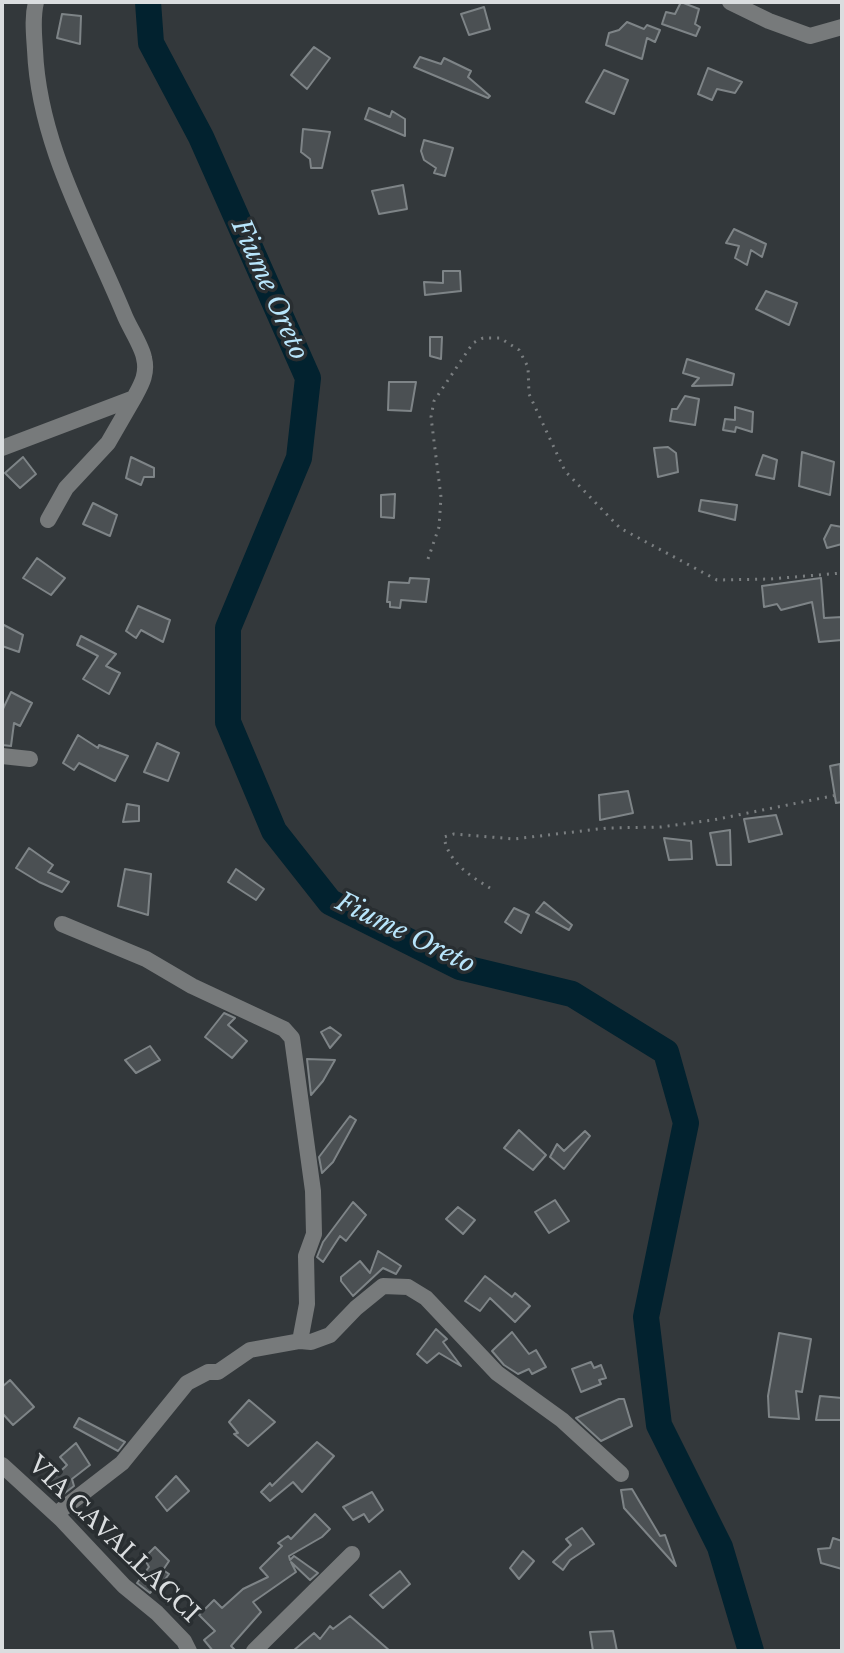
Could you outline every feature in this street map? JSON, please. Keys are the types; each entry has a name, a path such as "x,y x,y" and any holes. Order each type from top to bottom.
{"street":[{"path":"36,2 33,14 36,71 50,137 72,197 144,356 145,377 108,443 66,488 48,520"},
{"path":"730,2 810,36 842,27"},
{"path":"2,448 134,398"},
{"path":"2,756 30,759"},
{"path":"62,924 146,959 192,986 284,1029 292,1038 300,1085 314,1234 306,1256 307,1304 300,1341"},
{"path":"56,1514 122,1463 187,1383 208,1372 218,1372 250,1350 300,1341 311,1342 330,1335 383,1286 408,1287 426,1298 497,1373 562,1420 621,1474"},
{"name":"VIA CAVALLACCI","path":"2,1465 56,1514 124,1586 166,1622 189,1651"},
{"path":"254,1651 352,1554"}],"path":[{"path":"428,559 439,527 441,497 431,417 434,401 473,343 483,338 500,338 519,350 528,367 529,394 565,471 620,528 717,580 842,573"},
{"path":"490,888 453,859 445,847 444,837 454,834 514,839 607,828 661,827 713,820 842,794"}],"building":[{"path":"681,2 699,9 695,24 700,27 696,36 662,24 666,12 675,14"},
{"path":"484,7 490,29 469,35 461,14"},
{"path":"62,14 81,16 80,44 57,38"},
{"path":"627,22 644,29 647,25 660,30 655,42 647,38 642,59 606,45 609,33 619,30"},
{"path":"314,47 330,58 307,89 291,75"},
{"path":"420,57 441,64 444,58 471,71 468,77 490,96 488,98 414,67"},
{"path":"708,68 742,82 735,93 717,89 712,100 698,94"},
{"path":"604,70 628,80 614,114 586,102"},
{"path":"369,108 390,117 392,111 405,119 405,136 365,119"},
{"path":"303,129 330,132 322,168 311,168 310,159 301,152"},
{"path":"424,140 453,148 445,176 434,173 436,168 424,160 421,151"},
{"path":"403,185 407,209 379,214 372,191"},
{"path":"734,229 766,244 762,257 751,250 747,265 735,258 739,246 726,243"},
{"path":"443,271 460,271 461,291 425,295 424,282 443,283"},
{"path":"766,291 797,303 789,325 756,309"},
{"path":"430,337 442,337 441,359 430,356"},
{"path":"687,359 734,374 732,385 692,386 699,378 683,373"},
{"path":"389,382 416,382 411,411 388,410"},
{"path":"685,396 699,399 695,425 670,421 672,409 677,409"},
{"path":"735,407 753,412 752,432 736,427 735,432 723,430 725,419 735,420"},
{"path":"668,447 676,453 678,472 658,477 654,448"},
{"path":"802,452 834,462 830,495 799,486"},
{"path":"763,455 777,460 774,479 756,475"},
{"path":"23,457 36,474 20,488 5,473"},
{"path":"131,457 154,468 154,477 144,477 141,485 126,478"},
{"path":"395,494 394,518 381,517 381,495"},
{"path":"701,500 737,505 735,520 699,511"},
{"path":"93,503 117,515 110,536 83,524"},
{"path":"831,525 842,527 842,544 827,548 824,539"},
{"path":"37,558 65,578 51,595 23,578"},
{"path":"410,578 429,579 426,602 401,600 400,608 390,607 390,602 387,602 389,582 409,583"},
{"path":"821,578 824,618 842,617 842,640 819,642 812,602 781,610 777,604 764,607 762,586"},
{"path":"138,606 170,620 163,642 141,630 136,638 126,631"},
{"path":"2,624 23,635 19,652 2,646"},
{"path":"81,636 116,654 106,666 120,673 109,694 83,679 98,656 77,645"},
{"path":"11,692 32,703 20,726 14,723 11,746 2,745 2,711"},
{"path":"78,735 98,748 99,745 128,756 115,781 79,763 74,770 63,763"},
{"path":"157,743 179,753 168,781 144,772"},
{"path":"840,764 842,802 836,803 830,766"},
{"path":"628,791 633,813 600,820 599,795"},
{"path":"127,804 139,806 139,821 123,822"},
{"path":"776,815 782,834 749,842 744,819"},
{"path":"730,830 731,865 717,865 710,833"},
{"path":"664,838 691,841 692,859 669,860"},
{"path":"29,848 53,865 48,872 69,882 62,892 16,868"},
{"path":"125,869 151,874 148,915 118,906"},
{"path":"236,869 264,889 256,900 228,882"},
{"path":"544,902 572,925 569,930 536,912"},
{"path":"514,908 529,915 521,933 505,922"},
{"path":"224,1013 235,1018 228,1025 247,1041 232,1058 205,1037"},
{"path":"330,1027 341,1035 330,1048 321,1032"},
{"path":"150,1046 160,1060 136,1073 125,1060"},
{"path":"307,1059 335,1060 311,1095"},
{"path":"350,1116 356,1120 333,1162 322,1173 319,1157"},
{"path":"519,1130 546,1155 533,1170 504,1148"},
{"path":"585,1131 590,1136 564,1169 550,1157 557,1144 564,1151"},
{"path":"555,1200 569,1221 549,1233 535,1212"},
{"path":"353,1202 366,1215 346,1241 340,1236 323,1262 317,1257 323,1242"},
{"path":"458,1207 475,1220 463,1234 446,1219"},
{"path":"378,1251 401,1266 396,1274 383,1268 353,1296 341,1277 360,1261 370,1273"},
{"path":"485,1276 512,1297 515,1293 530,1306 515,1322 490,1298 480,1311 465,1301"},
{"path":"436,1329 447,1339 443,1342 461,1366 439,1353 427,1363 417,1354"},
{"path":"512,1332 529,1354 536,1350 546,1367 532,1374 529,1369 518,1374 504,1365 492,1351"},
{"path":"779,1333 811,1339 802,1392 796,1391 799,1419 769,1417 768,1396"},
{"path":"591,1362 594,1368 601,1365 606,1378 599,1380 601,1384 581,1392 572,1369"},
{"path":"10,1380 34,1407 13,1425 2,1413 2,1387"},
{"path":"820,1396 842,1398 842,1420 816,1420"},
{"path":"624,1399 632,1426 601,1441 576,1418"},
{"path":"249,1400 275,1422 248,1446 234,1434 238,1433 229,1422"},
{"path":"79,1418 125,1442 118,1451 74,1427"},
{"path":"317,1442 334,1456 302,1492 293,1482 270,1501 261,1492 270,1483 272,1486"},
{"path":"76,1443 90,1465 72,1479 74,1486 57,1499 46,1485 67,1465 60,1457"},
{"path":"176,1476 189,1491 167,1511 156,1497"},
{"path":"632,1489 660,1536 665,1535 676,1566 624,1508 621,1490"},
{"path":"372,1492 383,1510 369,1522 364,1514 353,1520 343,1507"},
{"path":"315,1514 330,1529 289,1556 290,1560 294,1556 318,1573 310,1580 291,1562 296,1572 253,1602 261,1612 231,1646 236,1651 213,1651 204,1640 215,1631 199,1615 214,1600 222,1608 243,1589 268,1577 260,1568 282,1546 278,1543 288,1536 291,1539"},
{"path":"582,1528 594,1544 570,1560 563,1570 553,1562 571,1545 566,1539"},
{"path":"833,1538 842,1541 842,1569 821,1563 818,1549 830,1548"},
{"path":"155,1547 169,1561 163,1570 169,1574 158,1589 155,1587 150,1593 137,1583 149,1567 144,1558"},
{"path":"523,1551 534,1561 519,1579 510,1568"},
{"path":"400,1571 410,1584 383,1608 370,1595"},
{"path":"350,1616 390,1651 293,1651 314,1633 320,1639 330,1626 333,1629"},
{"path":"613,1631 617,1651 593,1651 590,1632"}],"waterway":[{"name":"Fiume Oreto","path":"148,2 151,43 201,137 308,378 299,458 228,628 228,722 274,831 330,902 460,967 572,994 666,1052 686,1123 646,1317 659,1425 720,1547 751,1651"}]}
